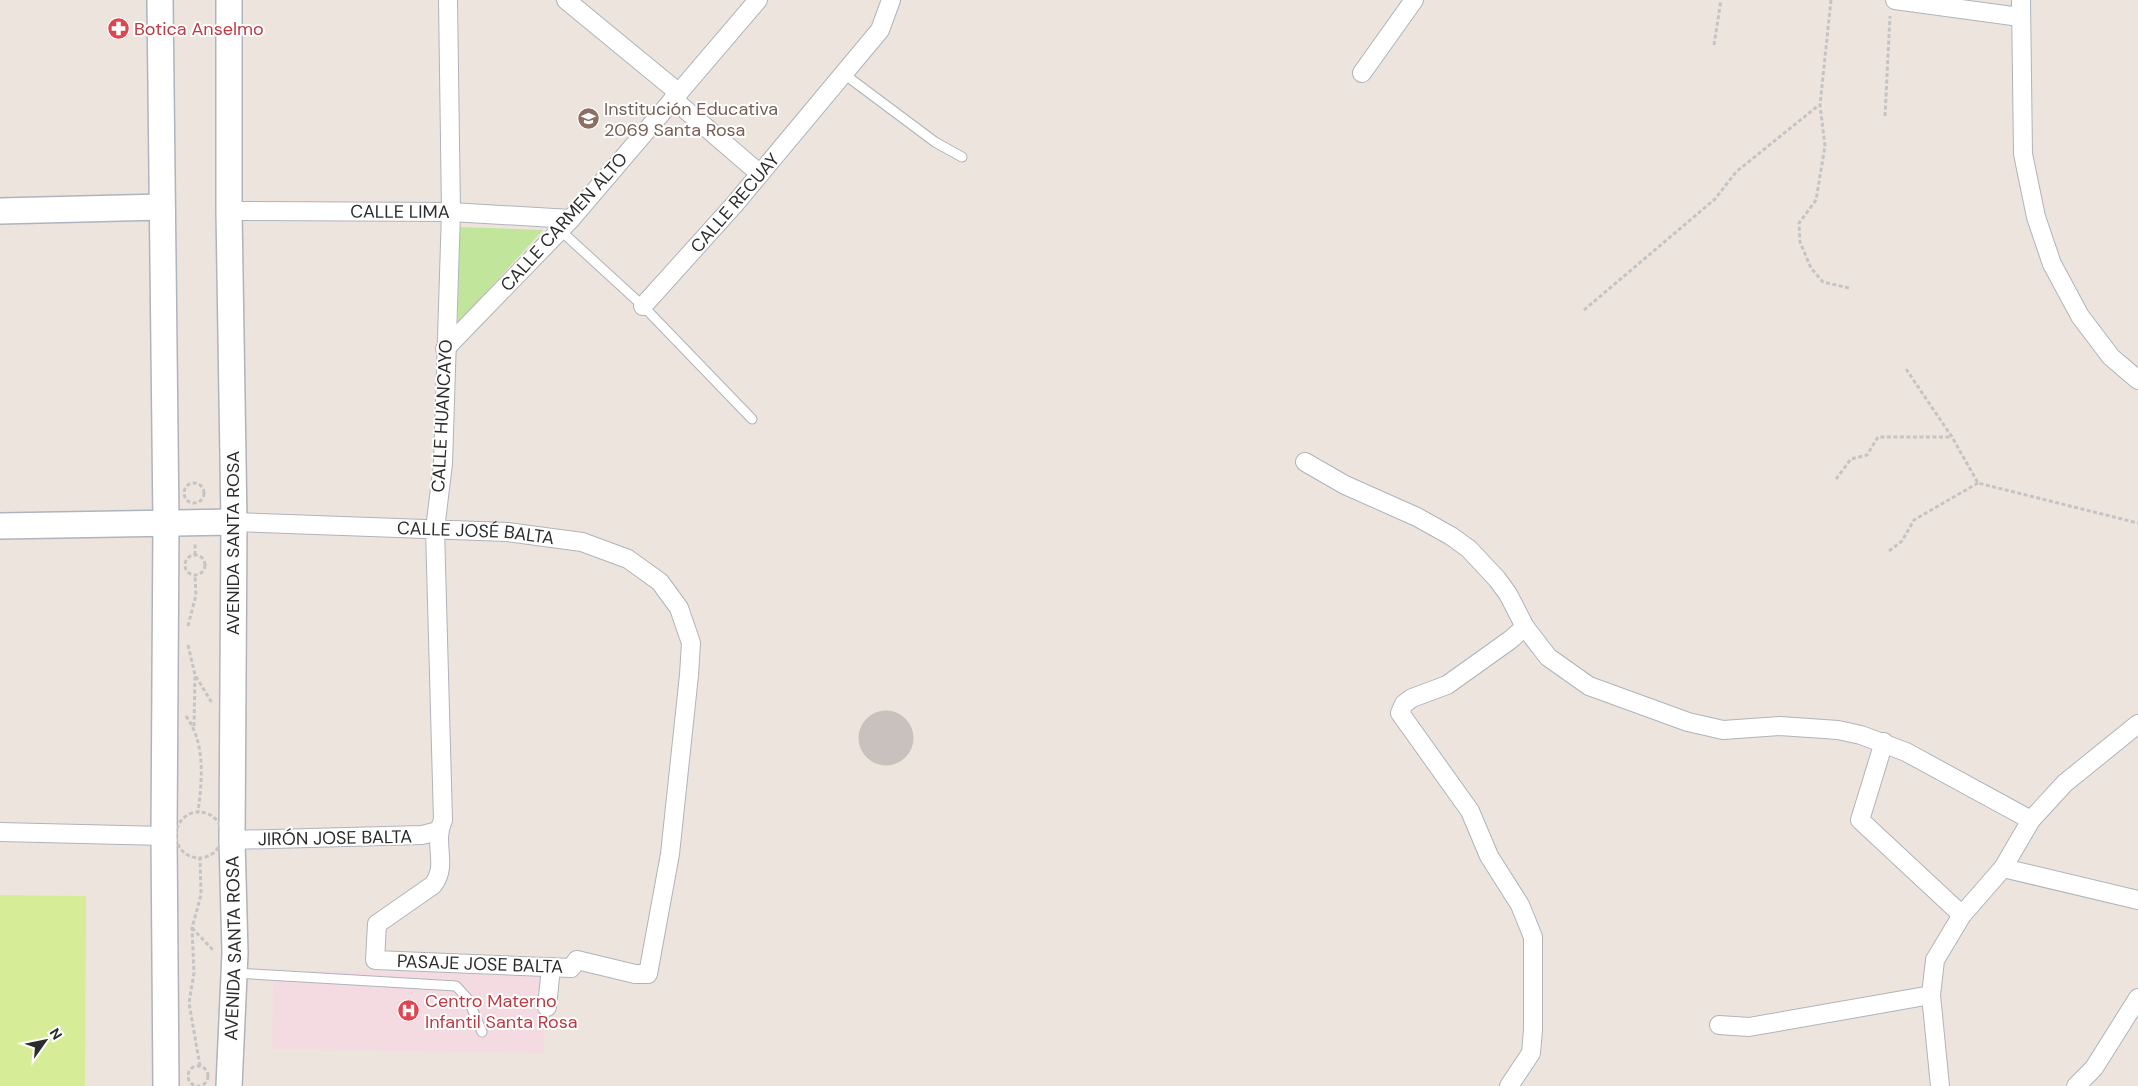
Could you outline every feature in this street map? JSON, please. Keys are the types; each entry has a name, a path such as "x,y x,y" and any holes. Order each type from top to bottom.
{"main road":[{"path":"160,0 166,523 164,836 166,1086"},
{"name":"AVENIDA SANTA ROSA","path":"229,0 229,211 234,522 232,840 234,973 229,1086"},
{"path":"0,211 162,207"},
{"name":"CALLE JOSÉ BALTA","path":"0,526 234,522"}],"street":[{"name":"CALLE HUANCAYO","path":"438,831 443,820 435,529 444,464 451,212 448,0"},
{"path":"566,0 676,96 760,174"},
{"name":"CALLE CARMEN ALTO","path":"446,349 565,224 758,0"},
{"name":"CALLE RECUAY","path":"643,306 760,174 880,30 891,0"},
{"path":"1362,73 1414,0"},
{"path":"1893,5 2021,8 2023,154 2036,217 2052,264 2080,316 2111,357 2138,380"},
{"name":"CALLE LIMA","path":"229,211 451,212 565,224"},
{"path":"1305,462 1345,485 1417,517 1469,549 1497,579 1508,594 1525,626 1548,657 1589,686 1688,722 1724,730 1780,726 1838,730 1884,742 2031,820"},
{"name":"CALLE JOSÉ BALTA","path":"234,522 507,532 582,542 628,559 660,582 679,608 691,643 670,854"},
{"path":"1509,1086 1531,1053 1534,1030 1533,937 1520,905 1489,856 1470,811 1400,713 1404,704 1412,698 1447,684 1510,640 1525,626"},
{"path":"1940,1086 1931,995 1935,960 1962,915 2003,868 2031,820 2065,783 2138,724"},
{"path":"1884,742 1860,820 1962,915"},
{"name":"JIRÓN JOSE BALTA","path":"232,840 422,836 438,831"},
{"name":"PASAJE JOSE BALTA","path":"438,831 439,877 419,896 377,924 375,960 571,968 576,960 635,974 648,974 670,854"},
{"path":"0,832 164,836"},
{"path":"2003,868 2138,900"},
{"path":"546,1007 551,967"},
{"path":"1719,1025 1749,1027 1931,995"},
{"path":"2076,1086 2094,1068 2138,998"}],"lane":[{"path":"844,74 935,142 962,157"},
{"path":"565,224 752,419"},
{"path":"234,973 456,986 468,1000 482,1032"}],"path":[{"path":"1714,45 1721,0"},
{"path":"1831,0 1820,105 1825,146 1816,200 1800,223 1800,242 1811,268 1823,282 1849,288"},
{"path":"1885,116 1893,5"},
{"path":"1584,310 1715,199 1736,172 1820,105"},
{"path":"1906,369 1952,437 1978,484"},
{"path":"1836,479 1851,459 1867,455 1878,437 1952,437"},
{"path":"194,483 204,490 204,495 199,502 190,502 185,495 186,487 194,483"},
{"path":"1889,550 1902,541 1914,520 1978,484 2138,523"},
{"path":"194,555 199,556 205,562 203,571 195,575 187,571 185,563 190,556 194,555"},
{"path":"188,633 196,595 195,575"},
{"path":"188,640 195,675 194,726 200,746 198,812"},
{"path":"195,675 207,697 233,726"},
{"path":"165,689 194,726"},
{"path":"198,812 208,814 216,820 221,829 222,839 218,849 210,855 200,858 190,856 182,850 177,841 177,830 181,821 188,814 198,812"},
{"path":"200,858 201,895 192,928 194,972 189,1003 200,1066 206,1070 207,1078 202,1085 194,1085 188,1079 189,1071 196,1066 200,1066"}],"shaded area":[{"name":"Centro Materno Infantil Santa Rosa","path":"273,971 546,972 544,1053 272,1049"}],"green space":[{"path":"459,227 543,230 458,323"},
{"path":"0,895 86,896 85,1086 0,1086"}],"building":[{"path":"881,711 891,711 901,715 909,723 913,738 909,753 901,761 891,765 881,765 871,761 863,753 859,743 859,733 863,723 871,715"}],"place":[{"name":"Botica Anselmo","path":"118,29"},
{"name":"Institución Educativa 2069 Santa Rosa","path":"588,119"},
{"name":"Centro Materno Infantil Santa Rosa","path":"409,1011"}]}
